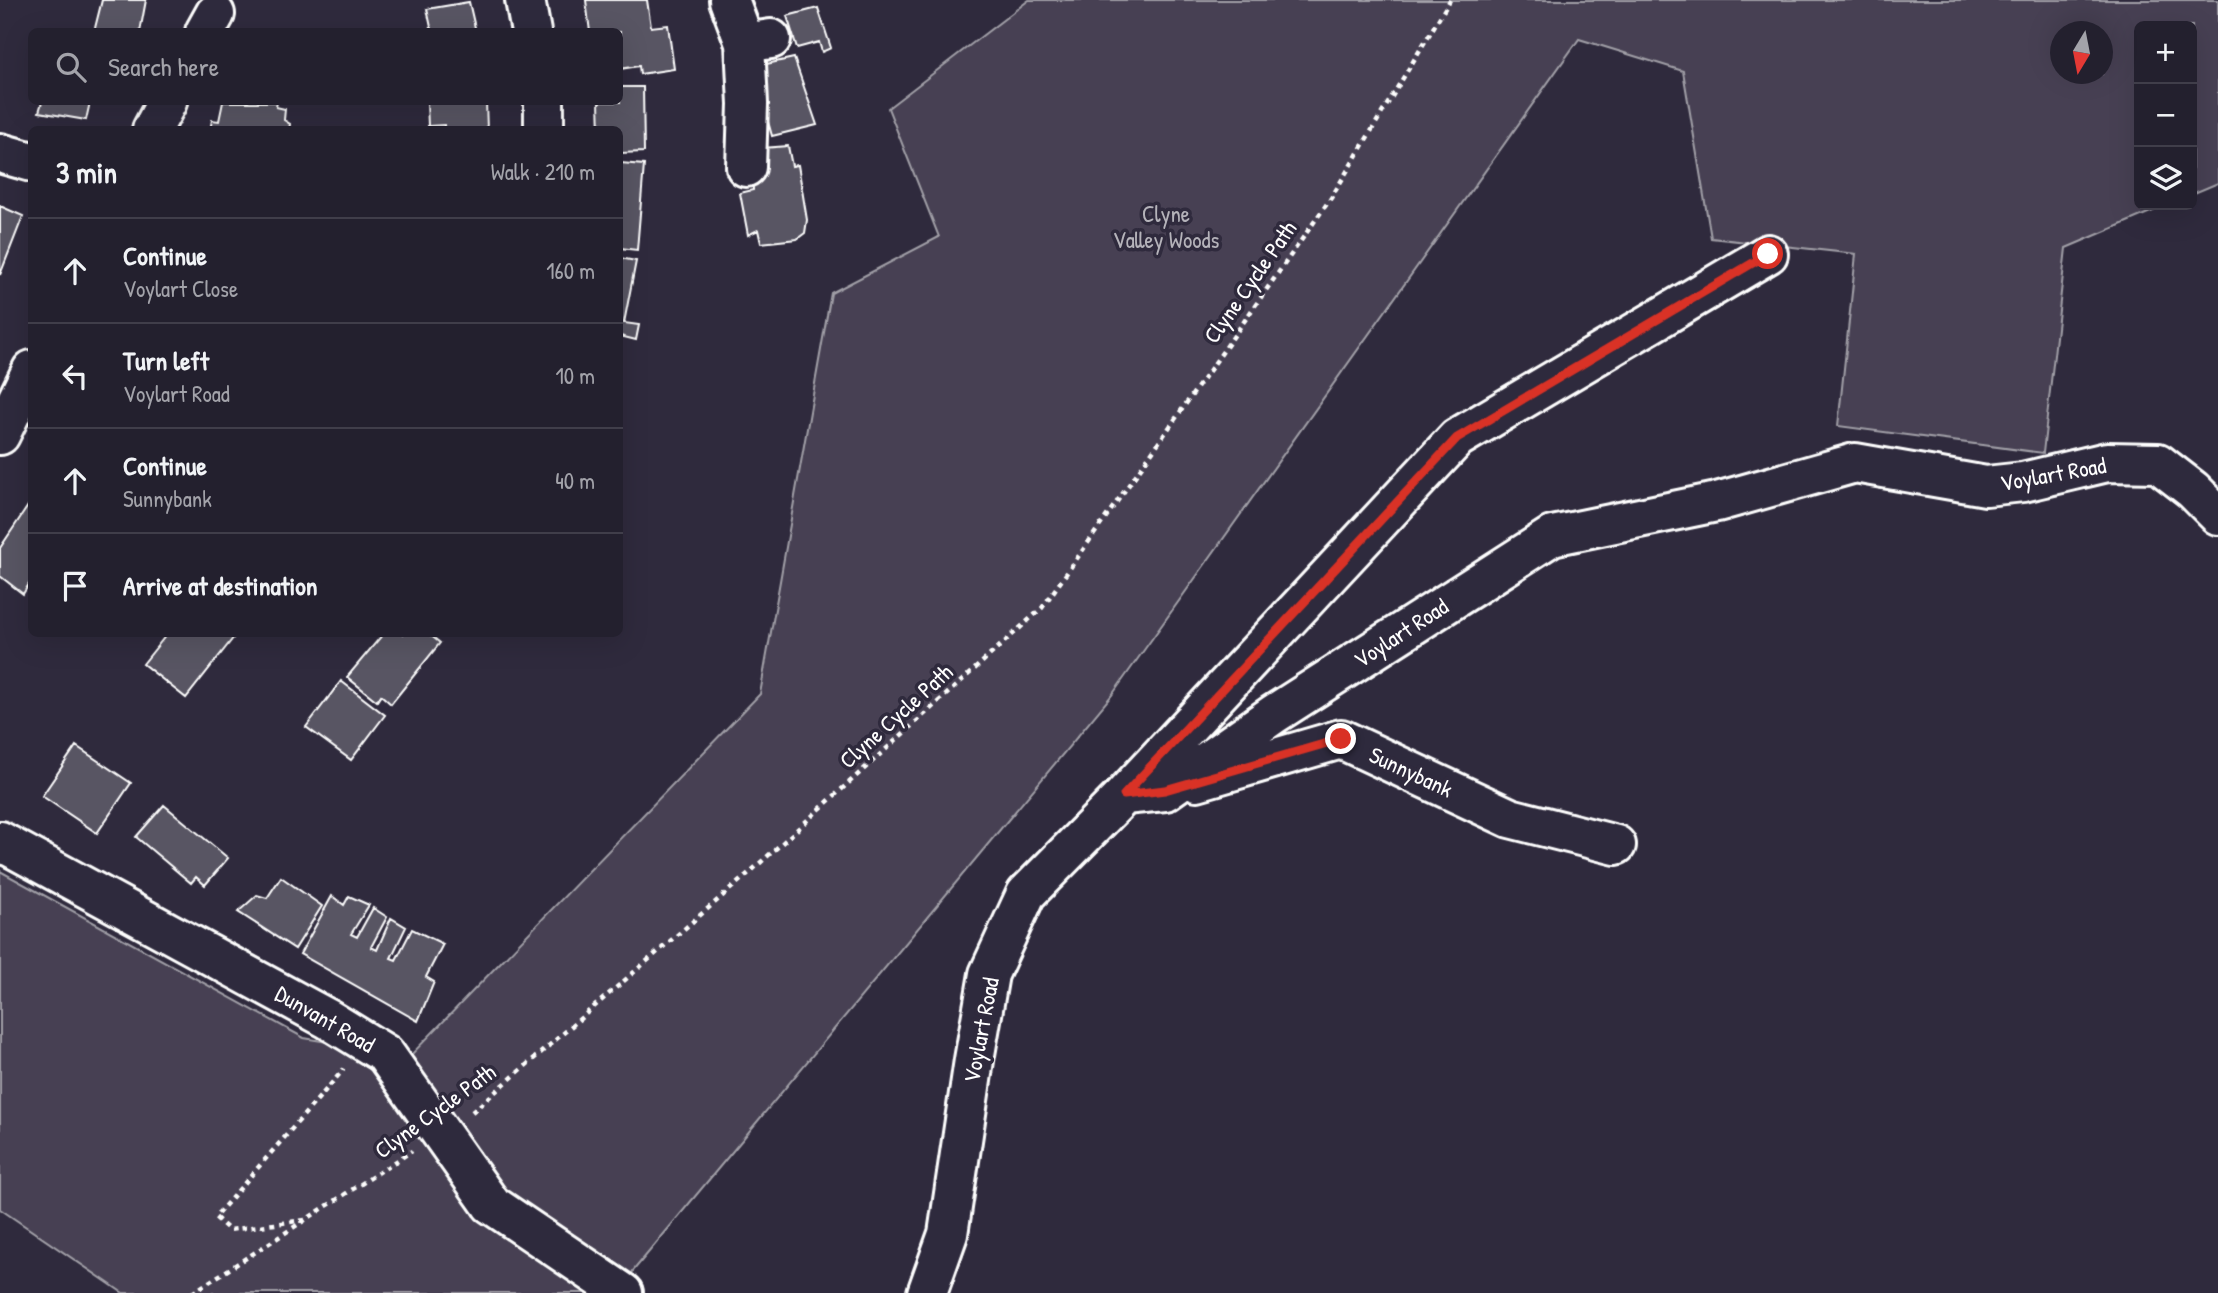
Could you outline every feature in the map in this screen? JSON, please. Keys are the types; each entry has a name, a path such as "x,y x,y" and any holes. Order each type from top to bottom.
{"street":[{"path":"525,0 530,28"},
{"path":"729,0 758,41 748,104 746,167"},
{"path":"154,126 165,105"},
{"path":"544,105 544,126"},
{"path":"0,153 28,161"},
{"path":"1124,795 1457,438 1768,254"},
{"path":"0,435 28,378"},
{"name":"Voylart Road","path":"928,1293 948,1234 989,974 1026,894 1124,795 1165,790 1274,715 1552,536 1717,502 1855,463 1986,486 2023,482 2107,462 2158,463 2193,490 2218,515"},
{"name":"Sunnybank","path":"1165,790 1341,739 1510,818 1616,845"},
{"name":"Dunvant Road","path":"0,841 328,1019 369,1057 491,1204 623,1293"}],"path":[{"name":"Clyne Cycle Path","path":"463,1117 749,873 1042,608 1331,198 1450,0"},
{"path":"309,1219 229,1230 215,1217 369,1057"},
{"name":"Clyne Cycle Path","path":"192,1293 419,1146"}],"green space":[{"name":"Clyne Valley Woods","path":"1029,0 2218,0 2218,183 2197,192 2197,21 2134,21 2134,210 2155,210 2066,248 2043,453 1838,426 1856,254 1711,238 1683,71 1579,39 1112,695 633,1271 627,1293 123,1293 0,1209 0,871 304,1038 410,1056 760,694 831,293 939,237 888,108"}],"building":[{"path":"102,0 146,0 141,28 95,28"},
{"path":"586,0 647,0 651,27 668,25 674,69 640,74 639,66 623,69 623,28 590,28"},
{"path":"469,2 475,28 431,28 427,9"},
{"path":"818,8 831,48 822,52 819,42 797,48 787,16"},
{"path":"794,58 817,125 772,136 753,67"},
{"path":"623,87 643,87 644,152 623,153 623,126 600,126 599,105 623,105"},
{"path":"41,105 89,105 86,120 39,112"},
{"path":"222,105 276,105 285,109 284,120 290,124 211,126 212,120 219,121"},
{"path":"427,105 486,105 487,126 428,126"},
{"path":"788,146 792,166 798,165 807,220 805,233 797,239 761,243 758,230 748,235 740,193 753,190 752,169 766,167 763,148"},
{"path":"623,163 644,165 637,250 623,248"},
{"path":"0,206 23,216 0,275"},
{"path":"623,259 636,261 624,323 639,325 636,340 623,337"},
{"path":"28,506 28,586 23,594 0,576 0,548"},
{"path":"165,637 234,637 186,698 143,664"},
{"path":"380,637 433,637 440,643 391,704 381,695 377,701 347,677"},
{"path":"341,681 385,715 351,760 306,727"},
{"path":"76,746 131,783 97,833 42,796"},
{"path":"164,805 228,858 205,885 196,877 191,883 136,837"},
{"path":"281,877 322,906 295,949 238,912 257,895 267,898"},
{"path":"332,896 344,905 349,896 369,905 351,934 357,937 373,908 387,917 371,947 377,950 391,918 406,927 391,958 396,960 412,929 443,944 426,977 434,982 418,1021 300,954"}],"route":[{"path":"1341,739 1165,790 1124,795 1457,438 1768,254"}]}
